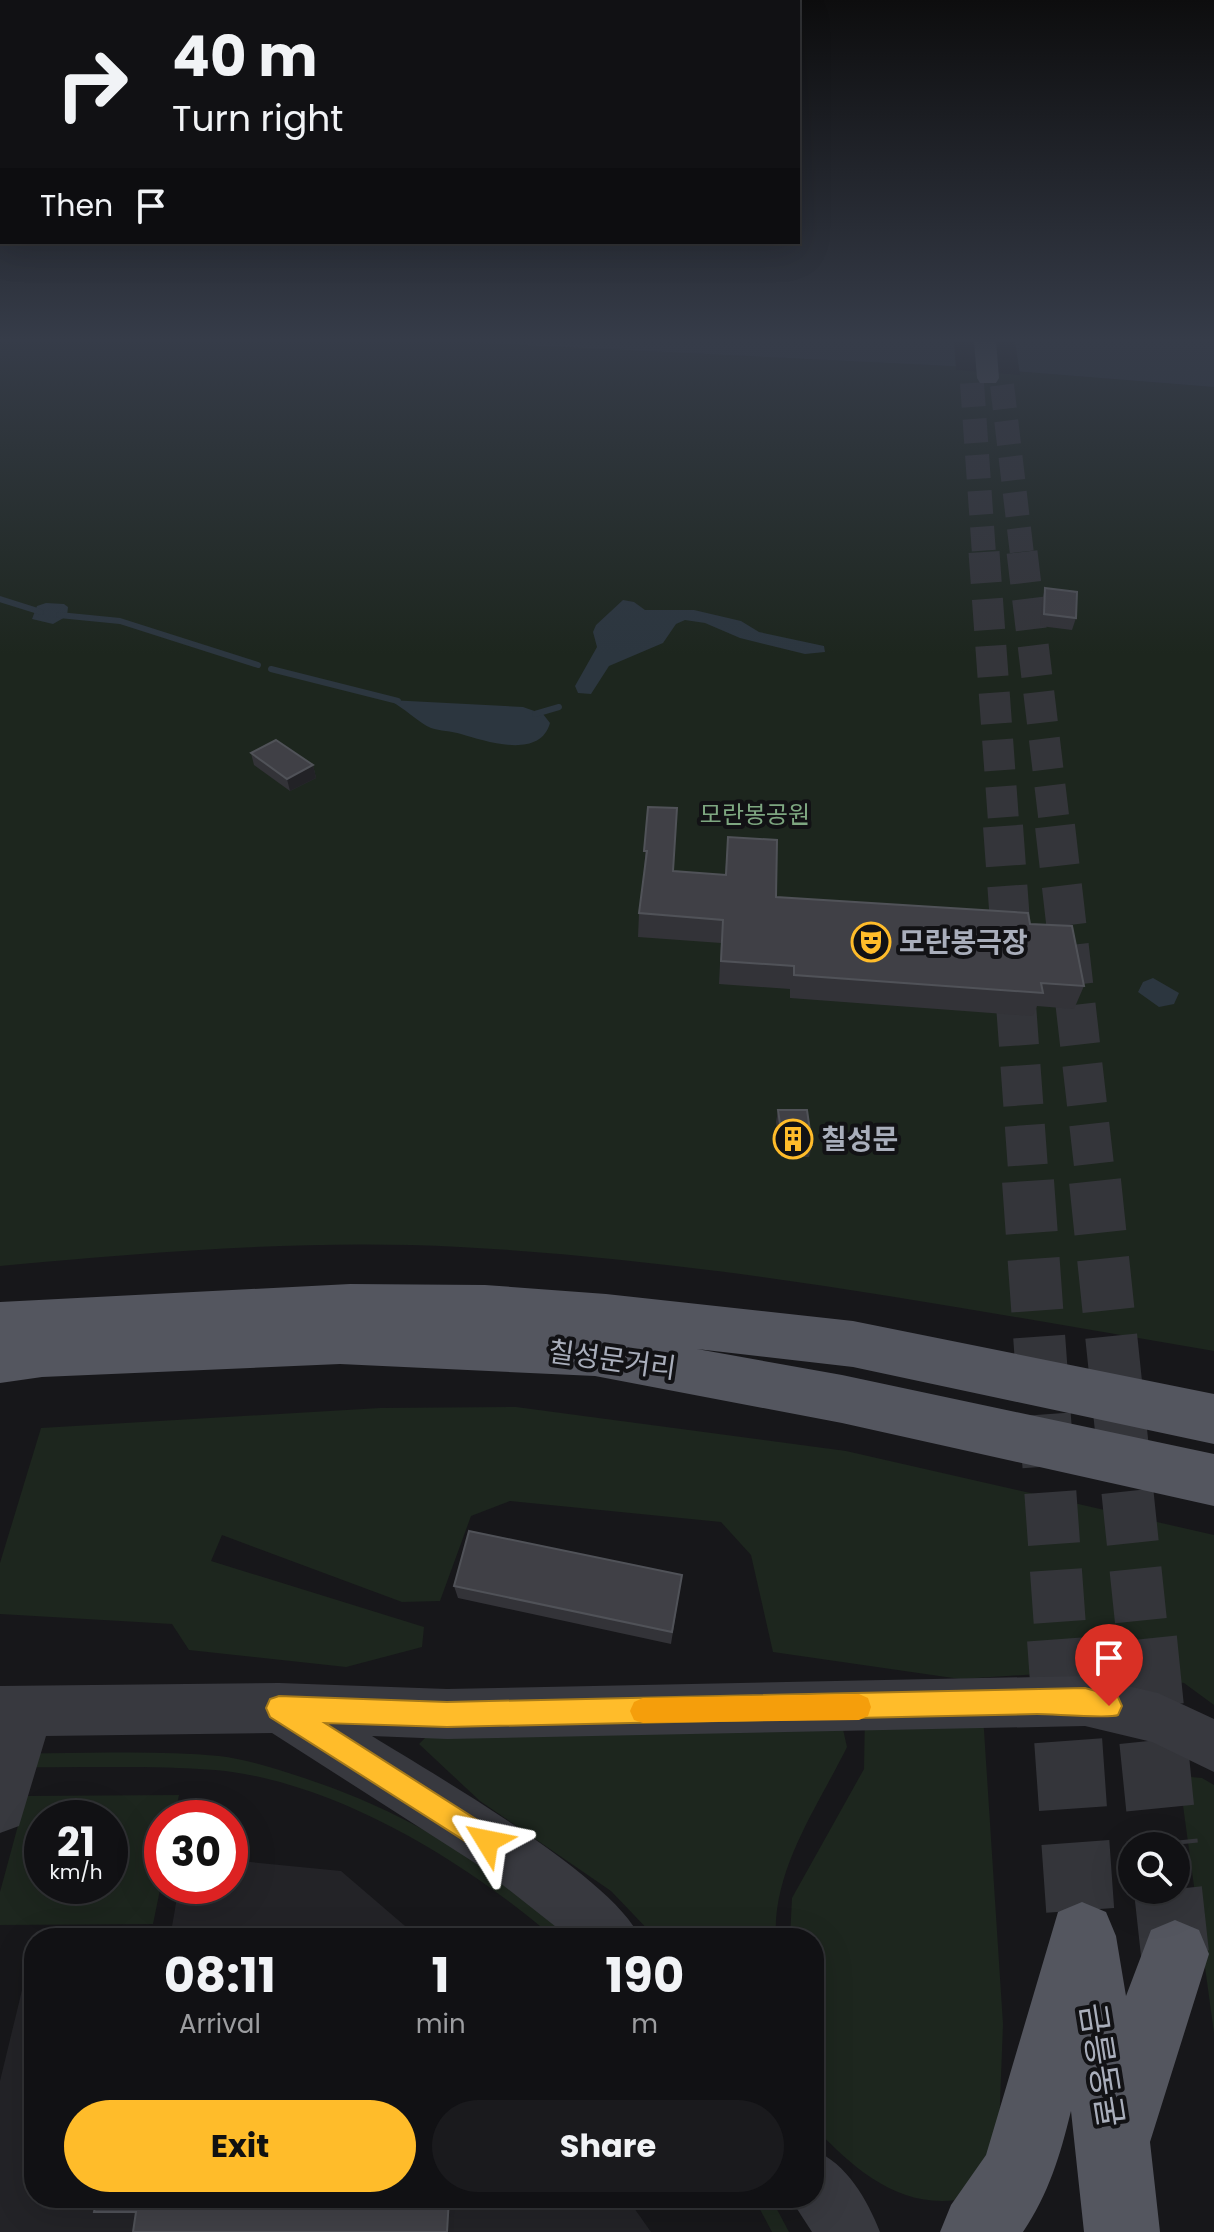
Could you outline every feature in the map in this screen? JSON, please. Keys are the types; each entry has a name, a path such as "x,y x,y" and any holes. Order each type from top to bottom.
{"main road":[{"name":"칠성문거리","path":"0,1324 50,1319 350,1306 485,1307 606,1316 853,1344 1214,1419"},
{"name":"칠성문거리","path":"0,1360 42,1354 340,1341 595,1353 842,1399 1214,1480"},
{"name":"금릉동굴","path":"978,2232 1018,2173 1082,1936 1113,2144"},
{"name":"금릉동굴","path":"1113,2144 1175,1954"},
{"path":"1113,2144 1122,2232"}],"street":[{"path":"0,1807 13,1711 279,1708 447,1714 1085,1701 1158,1718 1214,1746"},
{"path":"279,1708 463,1824 581,1909 601,1928"},
{"path":"824,2196 849,2232"}],"shaded area":[{"path":"623,600 634,602 645,610 694,610 741,621 759,632 824,646 825,652 805,654 740,638 705,623 685,620 676,624 663,643 609,666 591,694 578,693 575,686 597,647 593,632 596,625"},
{"path":"64,604 68,607 67,616 53,624 32,619 37,606"},
{"path":"389,700 523,707 543,714 550,723 544,734 535,741 524,745 497,743 431,728"},
{"path":"1153,978 1179,993 1174,1004 1159,1007 1138,992 1143,982"},
{"path":"248,1862 341,1871 407,1928 172,1928 176,1904 248,1904"},
{"path":"24,1986 24,2208 634,2208 651,2232 0,2232 0,2081"}],"green space":[{"name":"모란봉공원","path":"0,445 1214,445 1214,1351 838,1288 555,1253 402,1245 287,1246 0,1266"},
{"path":"516,1407 846,1451 1214,1535 1214,1705 1184,1683 1101,1670 960,1679 773,1652 751,1555 721,1522 510,1501 471,1516 440,1601 402,1602 222,1535 211,1561 424,1627 422,1647 346,1667 189,1650 172,1624 0,1614 0,1563 41,1428 380,1408"},
{"path":"865,1712 983,1715 1003,2024 998,2156 972,2197 948,2201 925,2200 884,2186 848,2160 824,2137 824,1928 790,1928 792,1898 864,1769"},
{"path":"842,1725 847,1747 789,1863 781,1888 776,1928 646,1928 611,1891 480,1801 419,1744 431,1732"},
{"path":"24,1753 195,1754 250,1762 301,1777 376,1806 444,1842 508,1886 558,1928 542,1928 480,1881 396,1829 306,1790 260,1777 215,1770 20,1767"},
{"path":"1179,1776 1202,1778 1214,1785 1214,2033 1190,1857 1190,1832 1187,1832"},
{"path":"179,1795 178,1800 144,1800 144,1904 157,1904 153,1924 0,1925 0,1892 24,1803 24,1904 128,1904 128,1800 25,1800 26,1796"},
{"path":"759,2208 776,2208 789,2232 772,2232"}],"building":[{"path":"1045,588 1077,592 1076,618 1044,614"},
{"path":"276,740 313,765 287,779 251,753"},
{"path":"648,807 677,808 673,871 726,875 728,837 777,840 776,897 1028,913 1030,924 1072,926 1084,986 1041,983 1043,993 794,975 794,966 721,961 723,920 639,913 647,851 644,851"},
{"path":"778,1110 807,1110 812,1145 783,1145"},
{"path":"469,1531 682,1575 672,1632 454,1586"},
{"path":"95,2208 448,2208 447,2232 133,2232 136,2212 94,2212"}],"waterway":[{"path":"0,599 41,612"},
{"path":"59,615 120,621 258,665"},
{"path":"271,669 398,701"},
{"path":"535,714 559,707"}],"tunnel":[{"path":"976,445 984,554"},
{"path":"1009,445 1022,554"},
{"path":"984,552 1004,828"},
{"path":"1022,552 1055,828"},
{"path":"1003,826 1029,1183"},
{"path":"1055,826 1096,1183"},
{"path":"1028,1181 1061,1641"},
{"path":"1095,1181 1143,1641"},
{"path":"1061,1639 1082,1936"},
{"path":"1143,1639 1163,1832"},
{"path":"1170,1904 1175,1954"}],"slow traffic":[{"path":"643,1711 859,1707"}],"place":[{"name":"모란봉극장","path":"871,942"},
{"name":"칠성문","path":"793,1139"}],"route":[{"path":"487,1841 279,1708 447,1714 1037,1701 1085,1701 1109,1706"}]}
